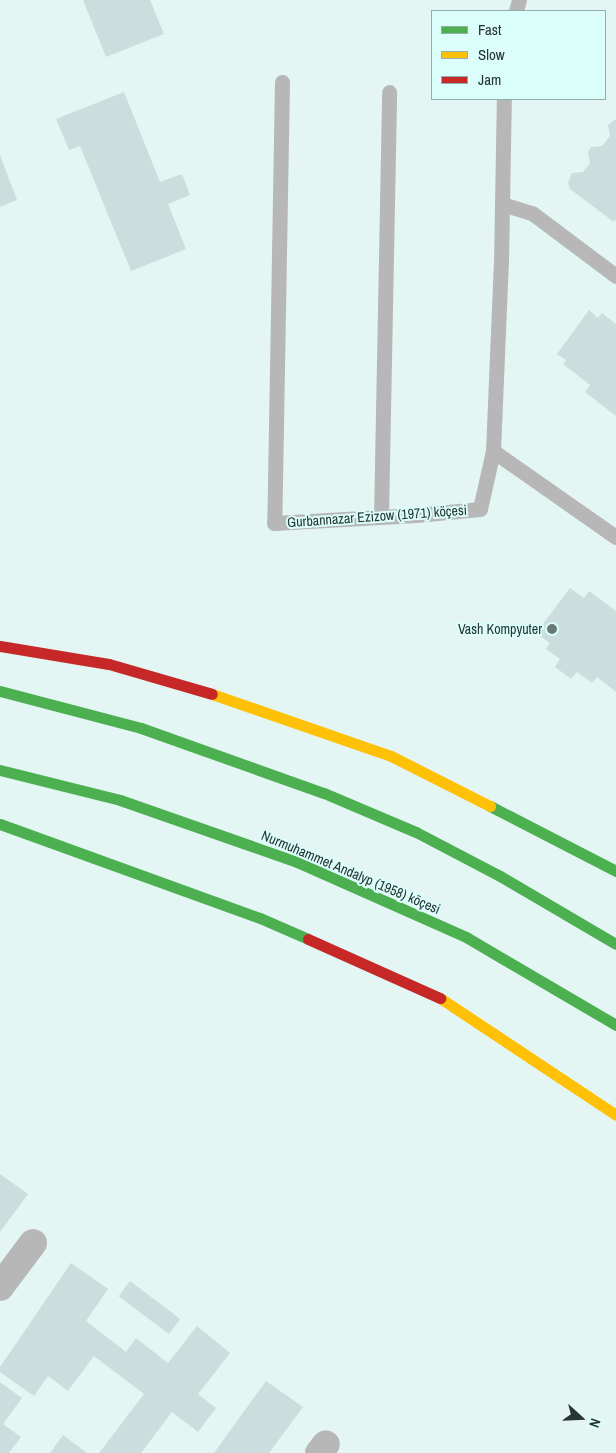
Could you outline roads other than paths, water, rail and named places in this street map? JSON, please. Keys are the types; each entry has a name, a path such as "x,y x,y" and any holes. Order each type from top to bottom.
{"main road":[{"path":"0,646 109,664 248,705 391,756 616,871"},
{"path":"0,691 141,728 324,794 416,832 508,881 616,944"},
{"name":"Nurmuhammet Andalyp (1958) köçesi","path":"0,770 120,800 297,862 466,938 532,974 616,1025"},
{"path":"0,824 260,918 435,995 616,1115"}],"street":[{"path":"0,1287 33,1243"}],"lane":[{"name":"Gurbannazar Ezizow (1971) köçesi","path":"282,82 274,523 480,509 492,451 502,204 504,100"},
{"path":"381,517 389,92"},
{"path":"502,204 532,214 616,276"},
{"path":"492,451 616,537"}],"place":[{"name":"Vash Kompyuter","path":"552,629"}]}
